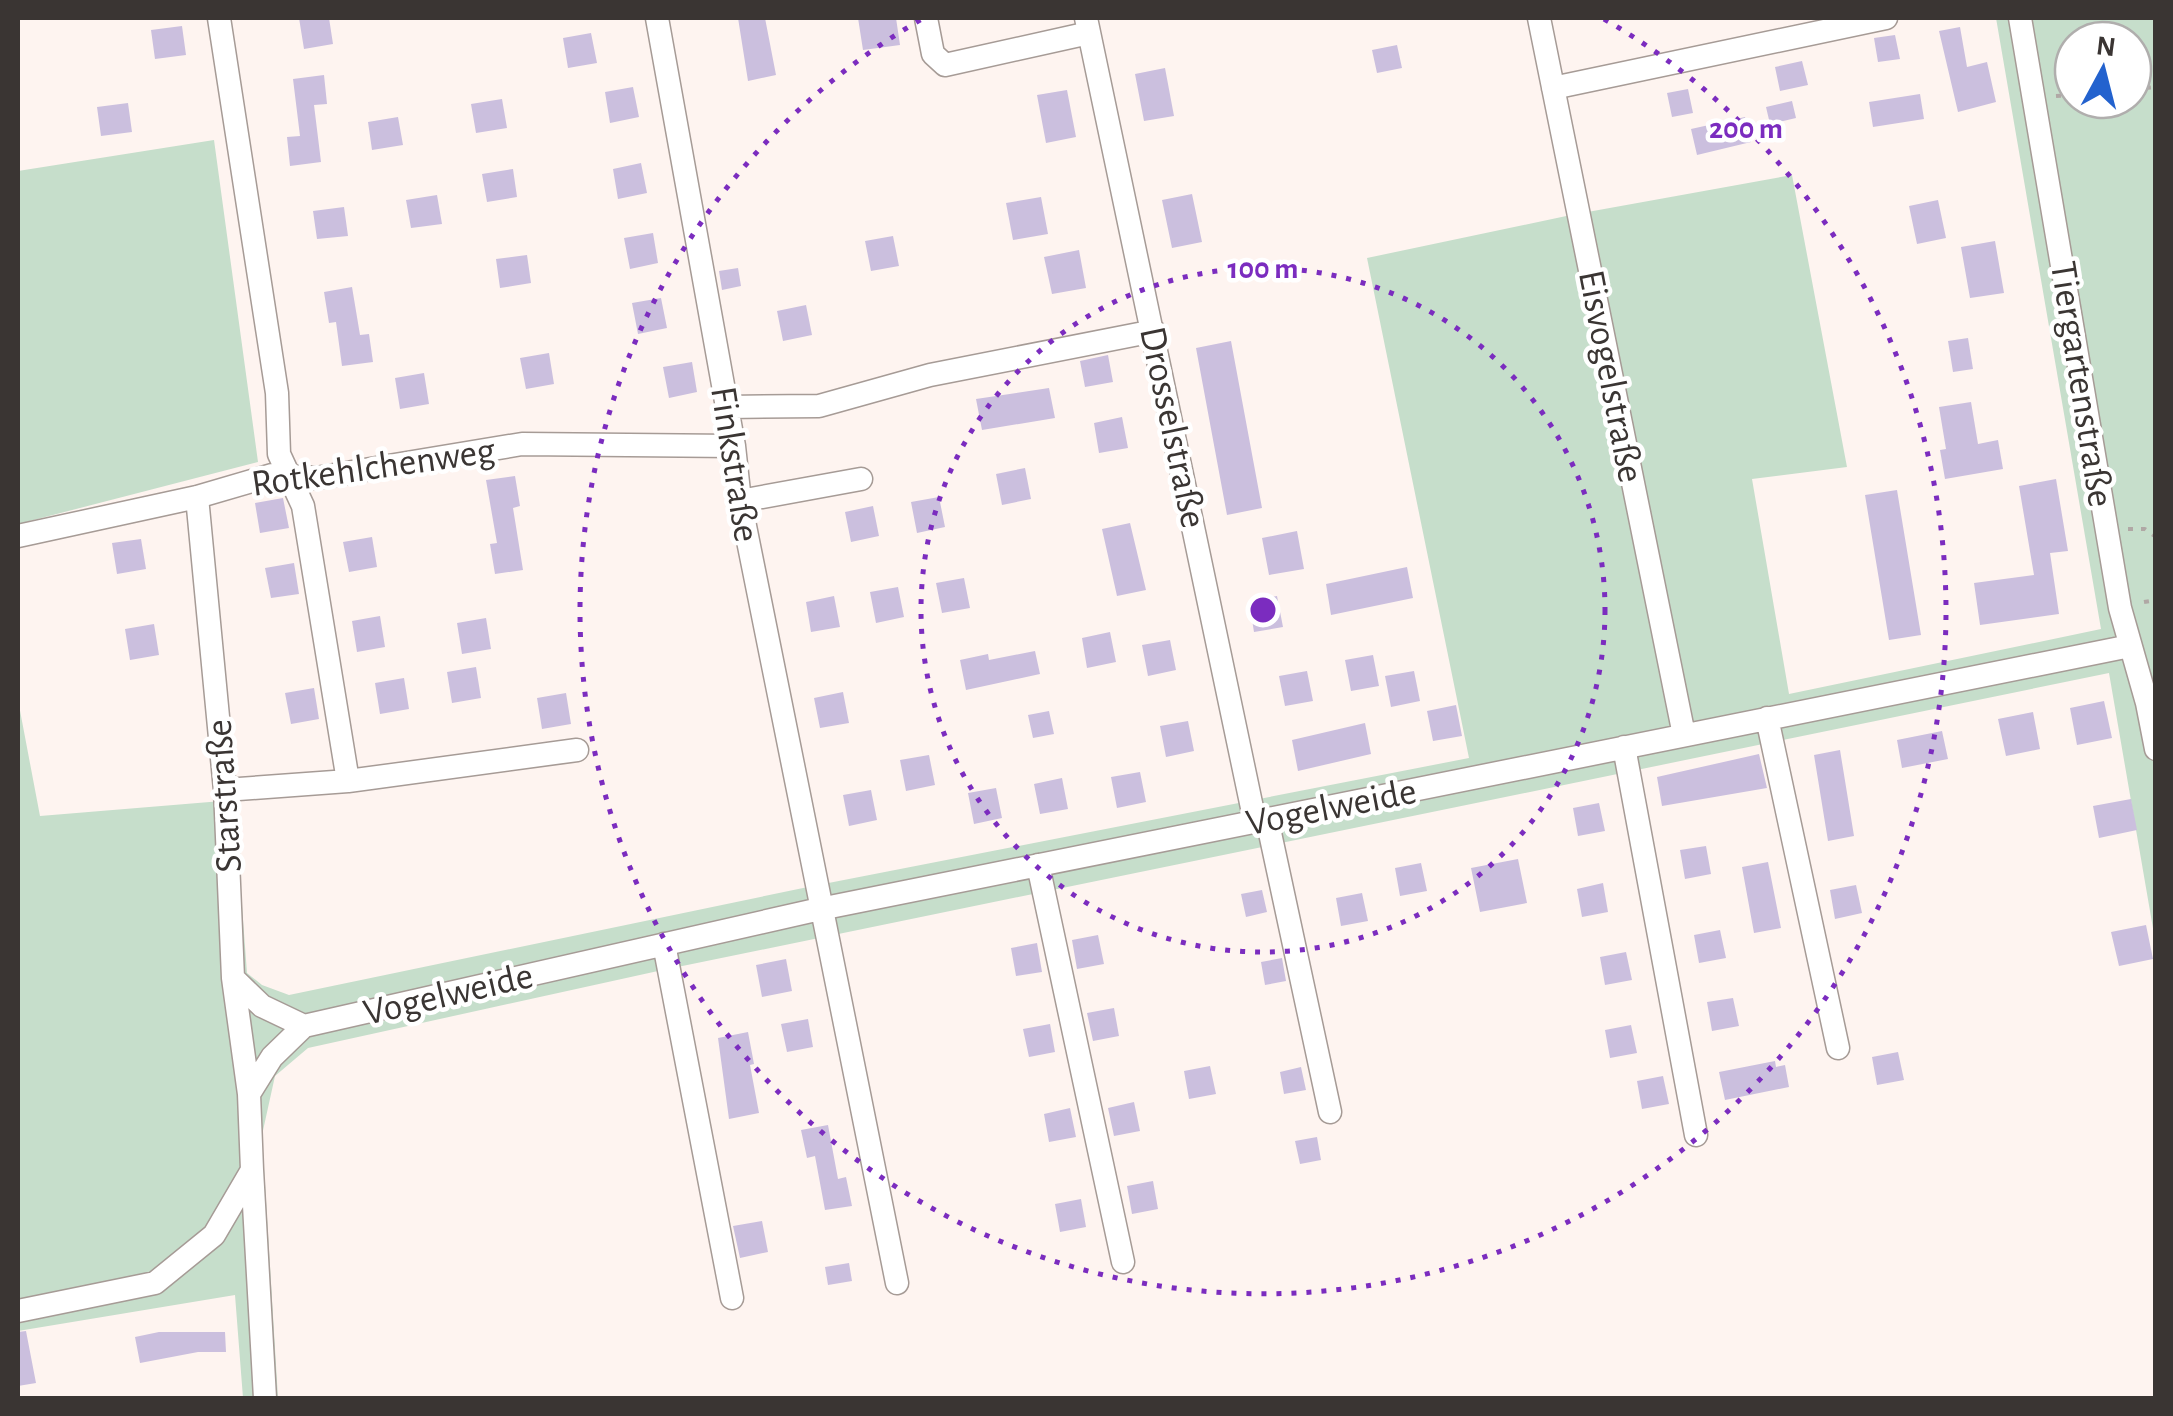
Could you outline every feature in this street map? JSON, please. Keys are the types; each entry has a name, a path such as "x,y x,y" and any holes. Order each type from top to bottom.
{"street":[{"path":"220,18 277,393 279,454 303,506 348,781"},
{"name":"Finkstraße","path":"657,18 734,446 740,501 897,1283"},
{"name":"Drosselstraße","path":"926,18 933,54 944,65 1088,25 1261,820 1330,1112"},
{"name":"Eisvogelstraße","path":"1540,18 1684,735"},
{"path":"1554,88 1886,18"},
{"name":"Tiergartenstraße","path":"2020,18 2120,608 2151,707 2156,749"},
{"path":"727,406 819,406 930,374 1154,331"},
{"name":"Rotkehlchenweg","path":"18,536 196,497 272,475 316,478 522,444 734,446"},
{"path":"740,501 861,479"},
{"name":"Starstraße","path":"196,497 225,790 233,978 249,1094"},
{"name":"Vogelweide","path":"304,1026 820,909 2130,646"},
{"path":"1767,718 1838,1048"},
{"path":"1624,747 1696,1136"},
{"path":"225,790 348,781 577,750"},
{"path":"1038,865 1123,1262"},
{"path":"664,944 732,1298"},
{"path":"233,978 262,1006 304,1026 272,1057 249,1094 265,1398"},
{"path":"18,1311 155,1283 214,1236 252,1170"}],"path":[{"path":"2107,529 2145,529 2156,537"}],"green space":[{"path":"1996,18 2155,18 2155,940 2109,673 658,971 308,1048 275,1076 262,1135 278,1398 243,1398 235,1295 18,1331 18,700 40,816 234,800 247,973 262,985 289,995 808,887 1469,758 1367,258 1571,215 1792,175 1847,467 1752,479 1789,694 2101,629"},
{"path":"214,140 258,462 18,524 18,171"}],"building":[{"path":"299,18 329,18 333,44 304,49"},
{"path":"738,18 765,18 776,75 748,81"},
{"path":"858,18 896,18 900,45 863,50"},
{"path":"182,26 186,55 155,59 151,30"},
{"path":"1960,27 1967,67 1987,62 1996,102 1958,112 1939,31"},
{"path":"591,33 597,63 568,68 563,38"},
{"path":"1895,35 1900,59 1878,62 1874,38"},
{"path":"1397,45 1402,68 1377,73 1372,50"},
{"path":"1802,61 1808,85 1780,91 1775,67"},
{"path":"1165,68 1174,116 1144,121 1135,74"},
{"path":"324,75 327,104 314,105 321,162 290,166 287,137 300,136 293,79"},
{"path":"633,87 639,117 610,123 605,92"},
{"path":"1688,89 1693,113 1672,117 1667,93"},
{"path":"1067,90 1076,137 1046,143 1037,95"},
{"path":"1920,94 1924,119 1873,127 1869,102"},
{"path":"502,99 507,128 476,133 471,104"},
{"path":"1792,101 1796,118 1770,124 1766,107"},
{"path":"128,103 132,132 101,136 97,107"},
{"path":"398,117 403,145 372,150 368,122"},
{"path":"1745,117 1751,142 1697,155 1691,129"},
{"path":"641,163 647,193 618,199 613,169"},
{"path":"513,169 517,197 487,202 482,174"},
{"path":"1192,194 1202,242 1172,248 1162,200"},
{"path":"437,195 442,224 411,228 406,200"},
{"path":"1041,197 1048,234 1013,240 1006,203"},
{"path":"1938,200 1946,238 1917,244 1909,206"},
{"path":"344,207 348,236 317,239 313,211"},
{"path":"653,233 658,263 630,269 624,238"},
{"path":"893,236 899,266 871,271 865,241"},
{"path":"1995,241 2004,293 1970,298 1961,247"},
{"path":"1079,250 1086,288 1052,294 1044,257"},
{"path":"527,255 531,283 500,288 496,259"},
{"path":"738,268 741,286 722,290 719,271"},
{"path":"352,287 360,335 369,334 373,362 342,366 336,322 329,323 324,292"},
{"path":"661,298 667,328 638,334 632,303"},
{"path":"806,305 812,335 783,341 777,311"},
{"path":"1968,338 1973,369 1953,372 1948,341"},
{"path":"1231,341 1262,508 1227,515 1196,348"},
{"path":"549,353 554,384 526,389 520,358"},
{"path":"1108,355 1113,382 1085,387 1080,361"},
{"path":"692,362 697,392 669,398 663,367"},
{"path":"424,373 429,404 400,409 395,378"},
{"path":"1049,388 1055,418 982,430 976,399"},
{"path":"1971,402 1978,444 1998,440 2003,469 1945,479 1940,450 1946,449 1939,407"},
{"path":"1122,417 1128,448 1099,453 1094,423"},
{"path":"1025,468 1031,499 1002,505 996,474"},
{"path":"515,476 520,506 513,508 523,570 495,574 490,544 497,543 486,480"},
{"path":"2056,479 2068,551 2050,553 2059,614 1980,625 1974,583 2034,575 2019,486"},
{"path":"1897,490 1921,635 1889,640 1865,495"},
{"path":"939,497 945,527 917,533 911,502"},
{"path":"283,498 289,528 260,533 255,503"},
{"path":"873,506 879,536 851,542 845,512"},
{"path":"1130,523 1146,590 1117,596 1102,529"},
{"path":"1297,531 1304,569 1269,575 1262,538"},
{"path":"372,537 377,567 349,572 343,542"},
{"path":"141,539 146,569 117,574 112,543"},
{"path":"294,563 299,594 271,598 265,568"},
{"path":"1407,567 1413,598 1331,615 1326,584"},
{"path":"964,578 970,608 942,613 936,583"},
{"path":"898,587 904,617 876,623 870,592"},
{"path":"834,596 840,627 811,632 806,602"},
{"path":"1277,596 1283,627 1254,632 1249,601"},
{"path":"380,616 385,647 357,652 352,621"},
{"path":"486,618 491,649 462,654 457,623"},
{"path":"154,624 159,655 130,660 125,629"},
{"path":"1110,632 1116,662 1087,668 1082,638"},
{"path":"1170,640 1176,670 1148,676 1142,645"},
{"path":"1035,651 1040,674 966,690 960,660 988,654 989,660"},
{"path":"1373,655 1379,686 1351,691 1345,660"},
{"path":"476,667 481,698 452,703 447,672"},
{"path":"1307,671 1313,701 1285,706 1279,676"},
{"path":"1414,671 1420,701 1391,707 1385,676"},
{"path":"404,678 409,709 380,714 375,683"},
{"path":"314,688 319,719 291,724 285,693"},
{"path":"843,692 849,723 820,728 814,698"},
{"path":"566,693 571,724 542,729 537,698"},
{"path":"2104,701 2112,738 2077,745 2070,708"},
{"path":"1456,705 1462,736 1433,741 1427,711"},
{"path":"1049,711 1054,734 1033,738 1028,715"},
{"path":"2033,712 2040,749 2006,756 1998,719"},
{"path":"1188,721 1194,751 1166,757 1160,726"},
{"path":"1365,723 1371,754 1298,771 1292,740"},
{"path":"1942,731 1948,759 1902,768 1897,740"},
{"path":"1840,750 1854,836 1828,841 1814,755"},
{"path":"1759,754 1767,788 1662,806 1657,777"},
{"path":"929,755 935,785 906,791 900,760"},
{"path":"1140,772 1146,802 1117,808 1111,777"},
{"path":"1062,778 1068,809 1040,814 1034,784"},
{"path":"996,788 1002,818 974,824 968,793"},
{"path":"871,790 877,820 849,826 843,795"},
{"path":"2131,799 2137,830 2099,838 2093,806"},
{"path":"1599,803 1605,831 1578,836 1573,808"},
{"path":"1706,846 1711,874 1685,879 1680,850"},
{"path":"1518,859 1527,903 1480,912 1471,868"},
{"path":"1768,862 1781,928 1754,933 1742,867"},
{"path":"1421,863 1427,891 1400,896 1395,868"},
{"path":"1603,883 1608,912 1582,917 1577,889"},
{"path":"1856,885 1862,913 1835,919 1830,890"},
{"path":"1262,890 1267,912 1246,917 1241,894"},
{"path":"1362,893 1368,921 1341,926 1336,898"},
{"path":"2146,925 2153,959 2119,966 2111,932"},
{"path":"1720,930 1726,958 1699,963 1694,935"},
{"path":"1098,935 1104,964 1077,969 1072,940"},
{"path":"1037,943 1042,972 1016,976 1011,948"},
{"path":"1626,952 1632,980 1605,985 1600,957"},
{"path":"1282,958 1286,981 1265,985 1261,962"},
{"path":"786,959 792,991 762,997 756,965"},
{"path":"1733,998 1739,1026 1712,1031 1707,1002"},
{"path":"1114,1008 1119,1036 1093,1041 1087,1013"},
{"path":"808,1019 813,1047 787,1052 781,1024"},
{"path":"1050,1024 1055,1052 1029,1057 1023,1029"},
{"path":"1631,1025 1637,1053 1610,1058 1605,1030"},
{"path":"748,1032 759,1113 729,1119 718,1038"},
{"path":"1898,1052 1904,1080 1877,1085 1872,1057"},
{"path":"1775,1061 1776,1067 1785,1065 1789,1087 1725,1100 1719,1072"},
{"path":"1210,1066 1216,1094 1189,1099 1184,1071"},
{"path":"1301,1067 1306,1090 1284,1094 1280,1072"},
{"path":"1663,1076 1669,1104 1642,1109 1637,1081"},
{"path":"1134,1102 1140,1131 1114,1136 1108,1108"},
{"path":"1070,1108 1076,1137 1049,1142 1044,1114"},
{"path":"828,1125 838,1179 846,1177 852,1206 825,1210 815,1156 807,1158 801,1130"},
{"path":"1317,1137 1321,1160 1300,1164 1295,1141"},
{"path":"1153,1181 1158,1209 1132,1214 1127,1186"},
{"path":"1081,1199 1086,1227 1060,1232 1055,1204"},
{"path":"762,1221 768,1252 740,1258 733,1226"},
{"path":"849,1263 852,1281 828,1285 825,1267"},
{"path":"26,1331 36,1383 18,1386 18,1332"},
{"path":"159,1332 225,1332 226,1352 198,1352 140,1363 135,1337"}]}
